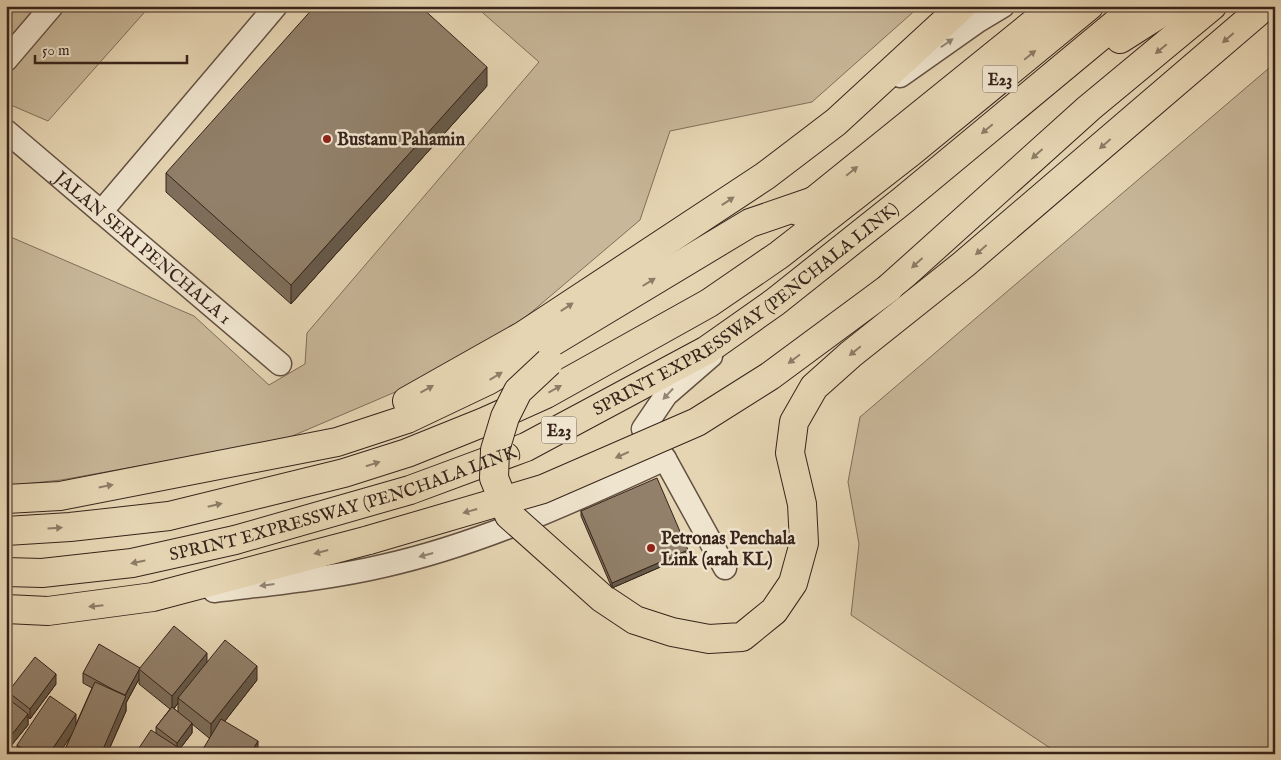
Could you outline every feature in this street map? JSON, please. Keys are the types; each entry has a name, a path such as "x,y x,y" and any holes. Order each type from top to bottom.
{"highway":[{"path":"287,452 415,396 524,335 688,228 765,176 836,122 962,6"},
{"name":"SPRINT EXPRESSWAY (PENCHALA LINK)","path":"6,531 70,527 169,516 334,476 407,453 484,422 546,394 709,303 779,255 910,152 1089,6"},
{"name":"SPRINT EXPRESSWAY (PENCHALA LINK)","path":"6,572 42,572 132,563 236,540 410,490 526,447 707,350 771,305 902,201 1137,6"},
{"path":"1025,98 1172,6"},
{"path":"6,609 48,612 154,597 368,540 543,489 696,422 770,376 889,288 1089,108 1212,6"},
{"path":"1054,7 814,201 698,274 549,362 518,391 505,418 495,450 494,478 509,515 602,598 635,620 672,632 717,638 742,637 774,611 793,584 804,543 802,504 790,453 794,422 814,388 851,354 964,264 1265,6"},
{"path":"6,500 60,496 337,442 407,419 489,380 674,266 750,223 814,201"}],"street":[{"path":"6,60 52,6"},
{"path":"101,212 276,6"},
{"path":"836,122 978,21 1003,6"},
{"name":"JALAN SERI PENCHALA 1","path":"6,131 280,364"},
{"path":"724,568 665,459 643,430 666,395 771,305"},
{"path":"154,597 270,584 382,566 439,551 555,510 665,459"}],"shaded area":[{"path":"6,6 150,6 48,121 6,103"},
{"path":"475,6 920,6 812,102 670,131 640,220 508,332 400,390 283,440 61,480 6,486 6,235 194,316 269,385 305,364 307,333 539,62"},
{"path":"1275,63 1275,754 1059,754 851,615 859,544 848,482 860,417"}],"building":[{"name":"Bustanu Pahamin","path":"315,6 420,6 487,67 291,285 166,173"},
{"path":"657,478 688,550 612,583 581,511"},
{"path":"174,626 207,653 172,696 139,669"},
{"path":"225,640 257,666 211,724 178,698"},
{"path":"99,644 140,668 125,695 83,673"},
{"path":"35,657 56,674 30,709 8,692"},
{"path":"95,682 126,696 101,754 69,754 64,752"},
{"path":"50,696 76,714 49,754 30,754 17,745"},
{"path":"6,697 28,714 6,742"},
{"path":"172,707 192,723 177,743 156,727"},
{"path":"221,719 258,741 250,754 200,754"},
{"path":"151,730 179,748 176,754 135,754"}],"place":[{"name":"Bustanu Pahamin","path":"327,139"},
{"name":"Petronas Penchala Link (arah KL)","path":"651,548"}]}
